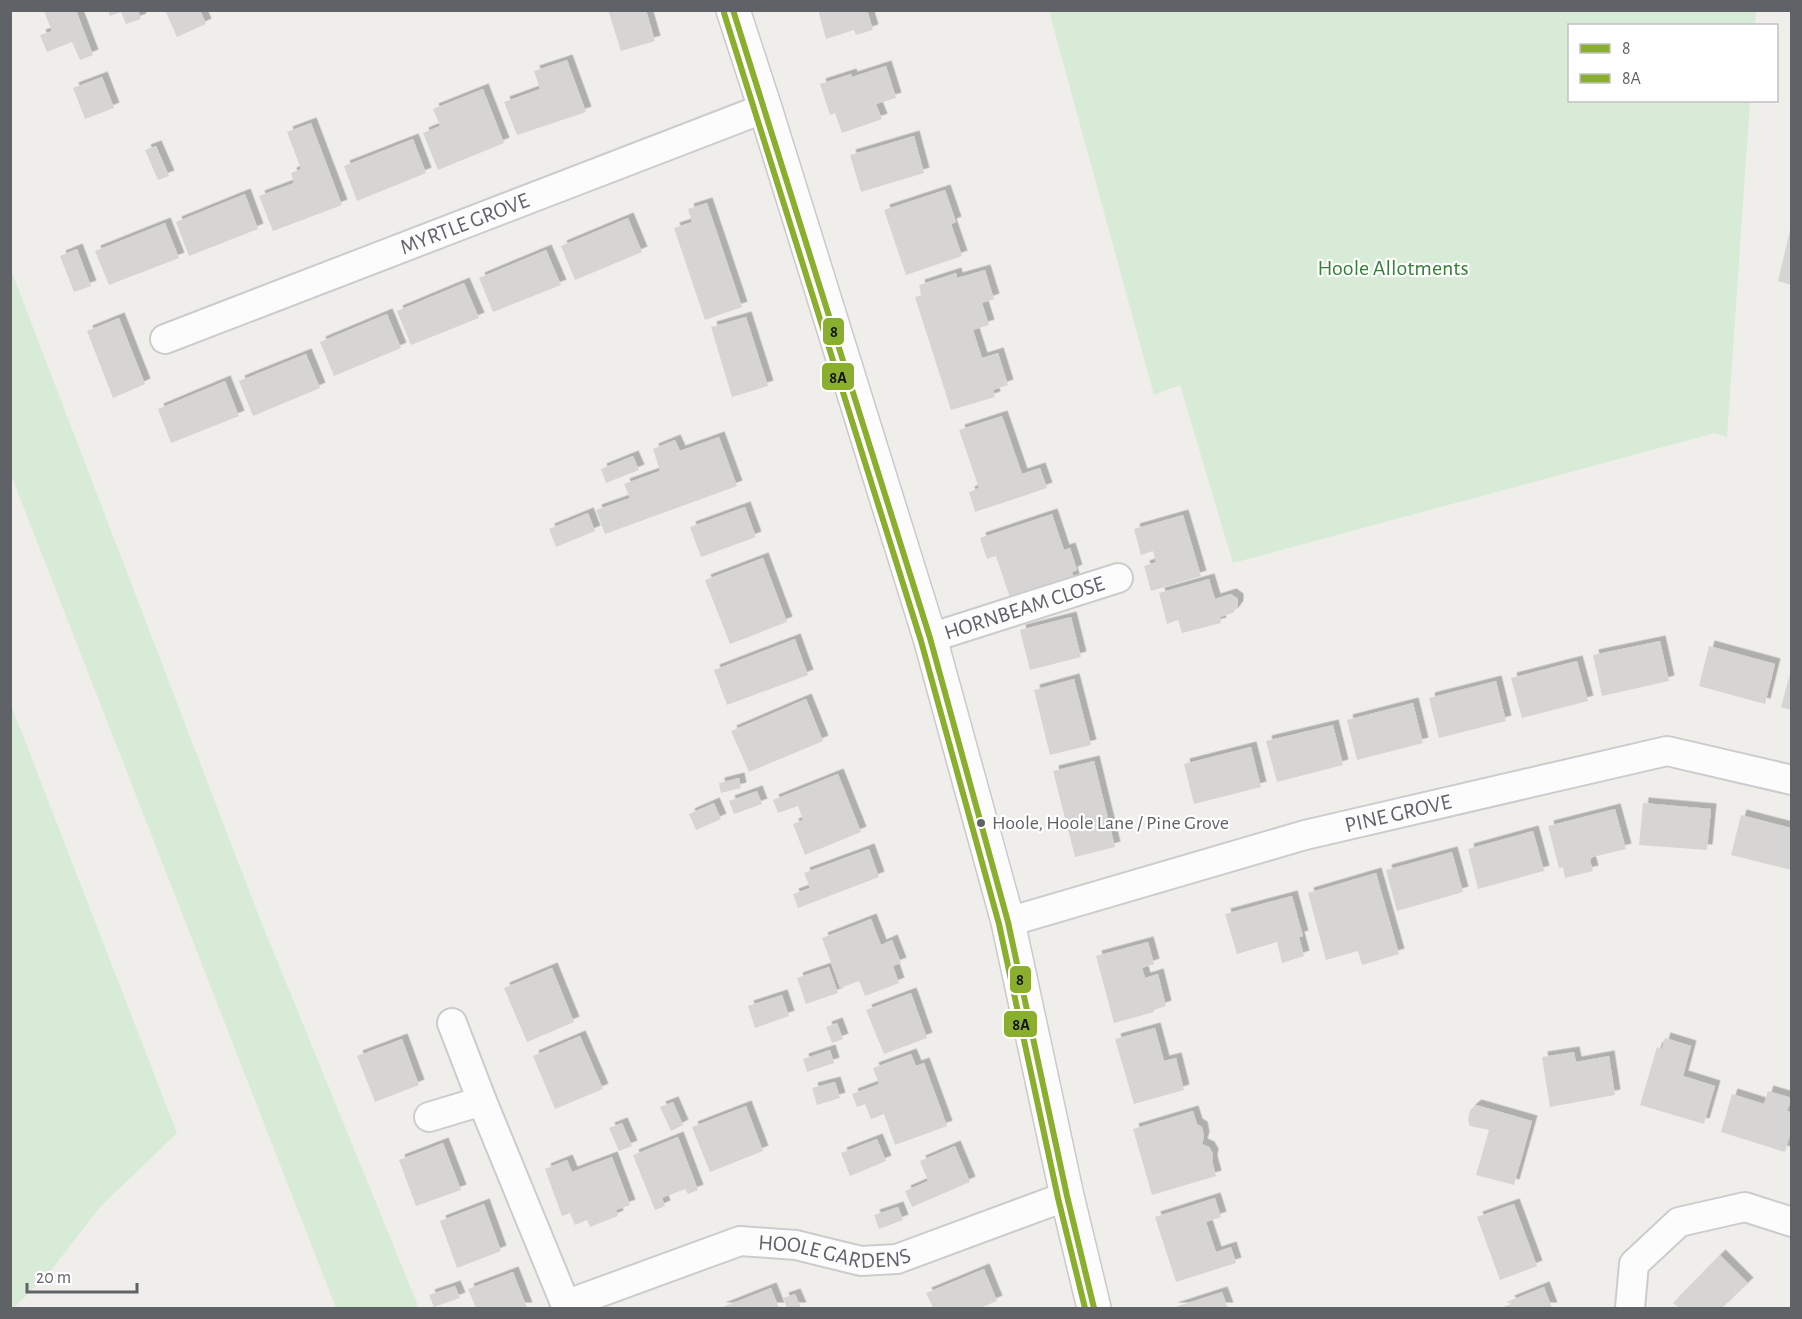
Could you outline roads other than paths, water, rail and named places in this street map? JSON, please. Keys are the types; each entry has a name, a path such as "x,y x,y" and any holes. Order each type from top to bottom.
{"street":[{"path":"733,10 930,638 1008,921 1067,1196 1094,1308"},
{"name":"MYRTLE GROVE","path":"165,339 765,108"},
{"name":"HORNBEAM CLOSE","path":"930,638 1118,578"},
{"name":"PINE GROVE","path":"1008,921 1305,835 1667,751 1791,780"},
{"name":"HOOLE GARDENS","path":"452,1023 566,1307 740,1241 796,1245 861,1262 897,1259 1067,1196"},
{"path":"429,1117 482,1101"},
{"path":"1630,1308 1634,1263 1679,1222 1745,1207 1791,1222"}],"place":[{"name":"Hoole, Hoole Lane / Pine Grove","path":"981,823"}],"park label":[{"name":"Hoole Allotments","path":"1393,268"}]}
